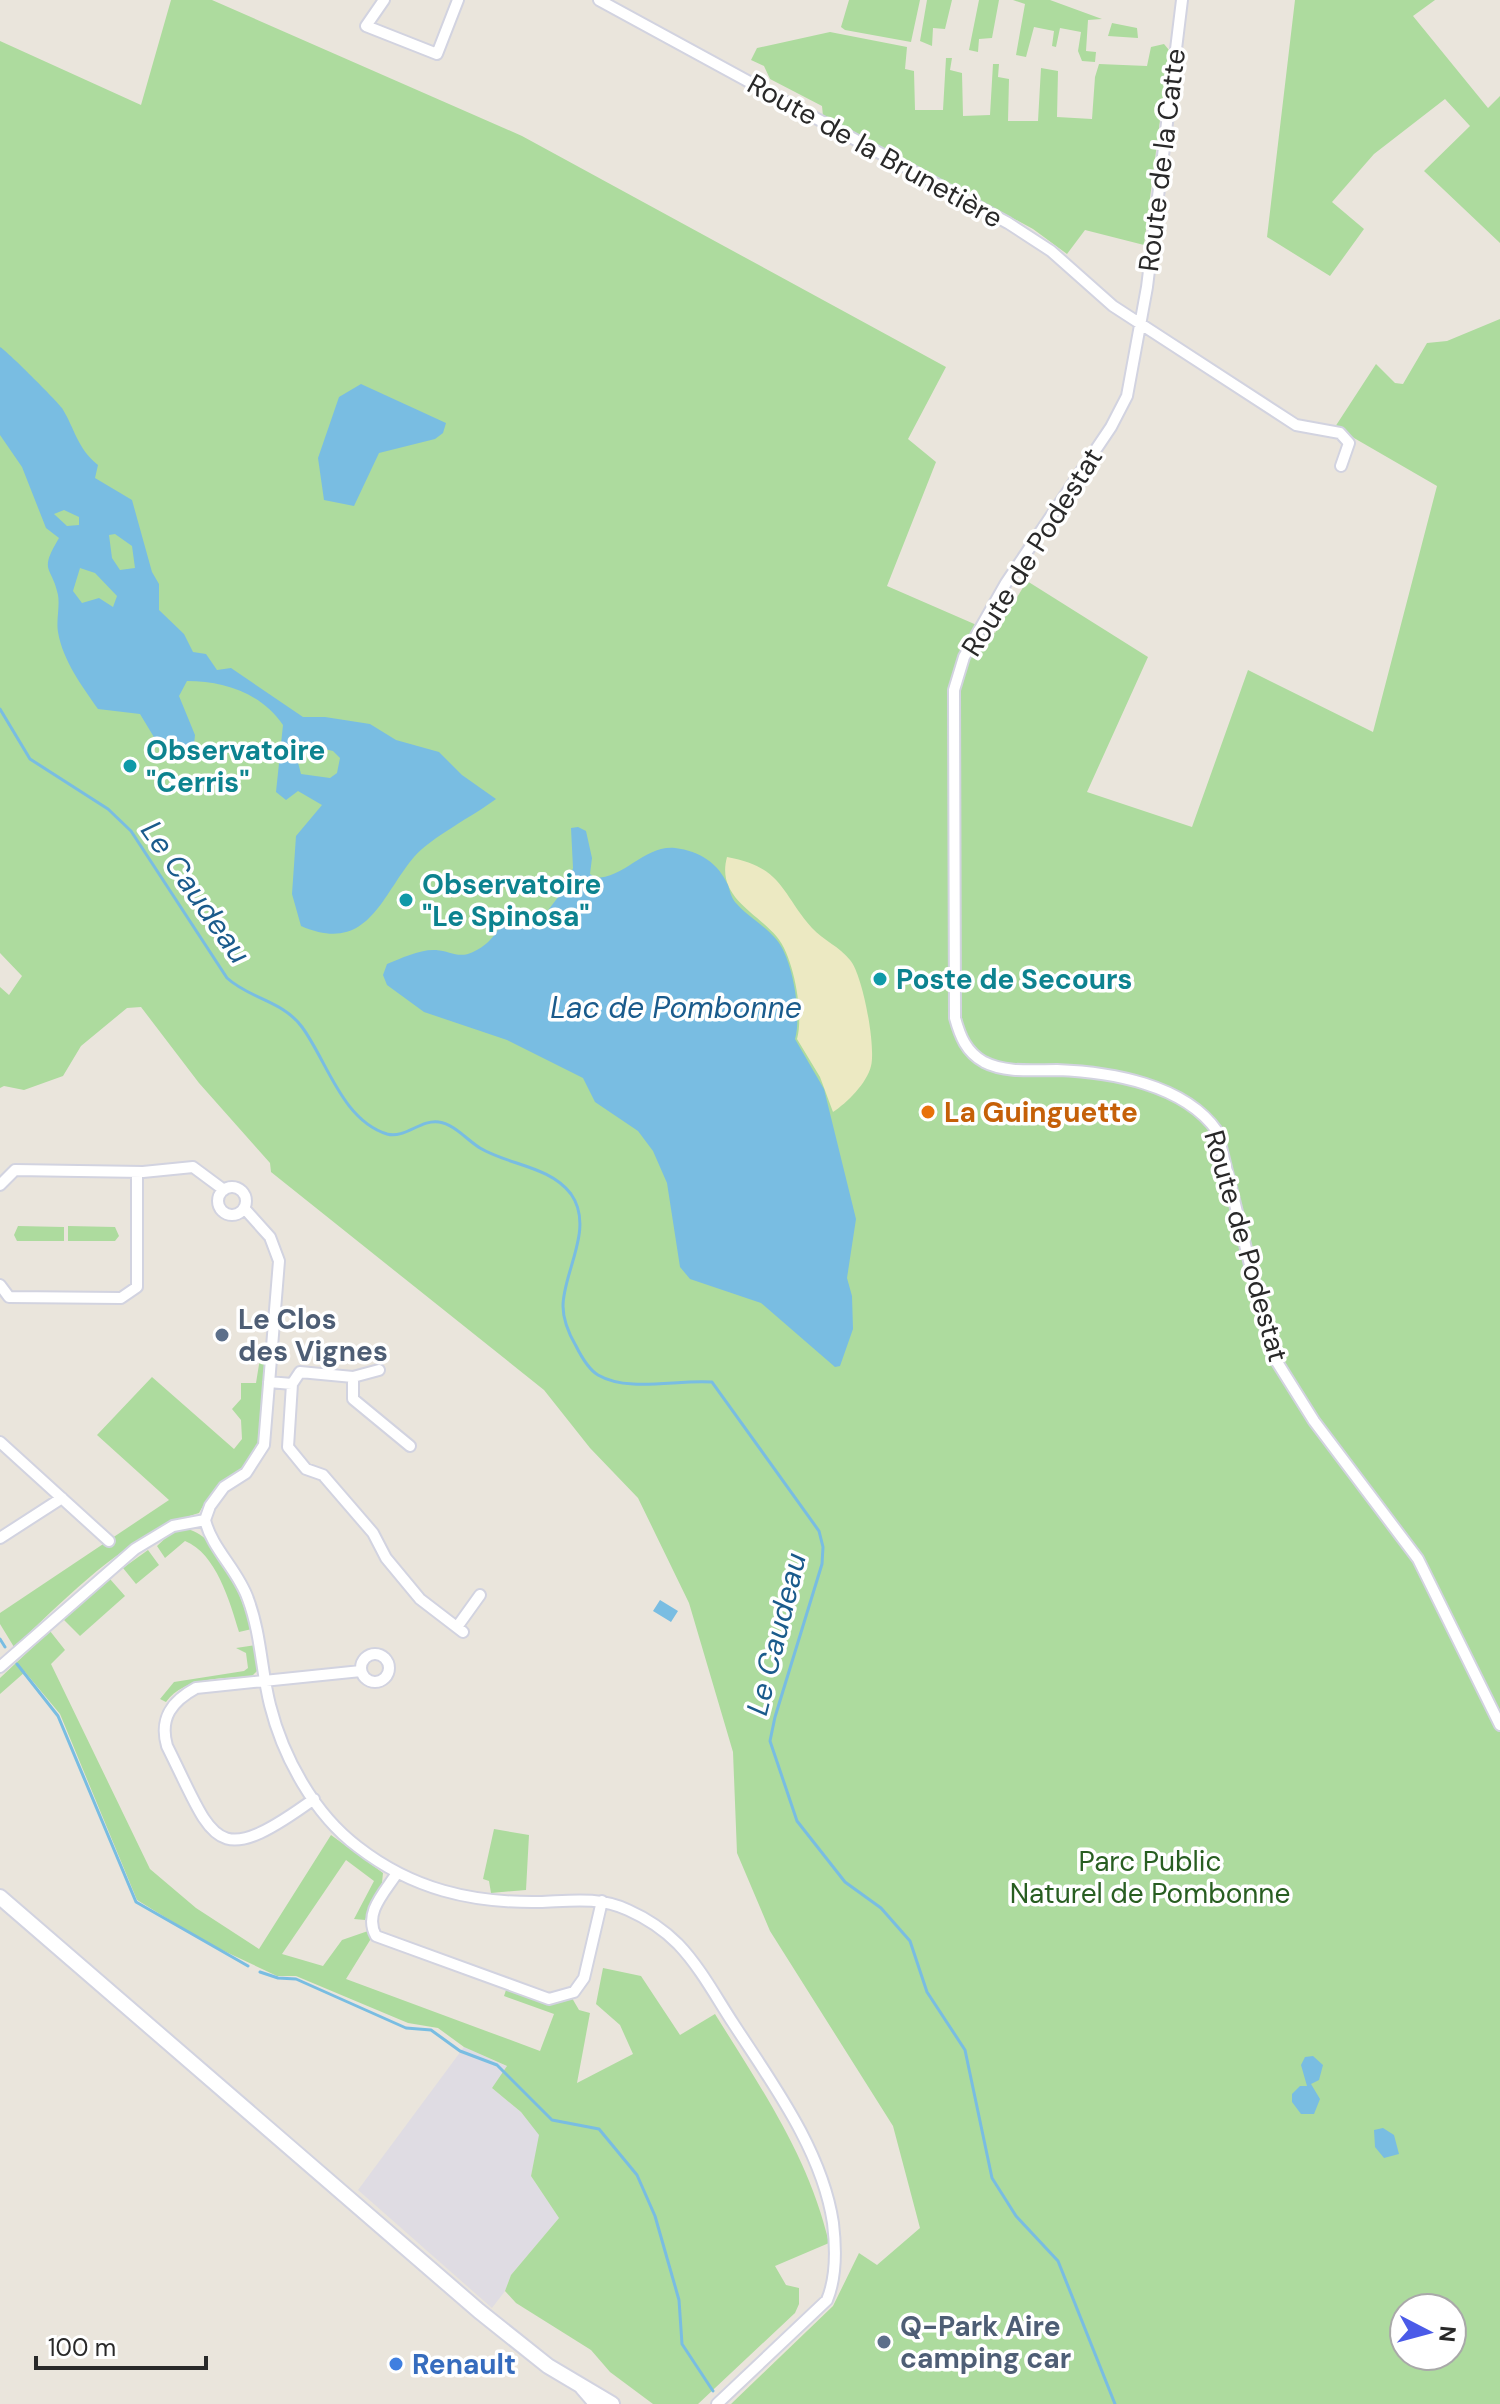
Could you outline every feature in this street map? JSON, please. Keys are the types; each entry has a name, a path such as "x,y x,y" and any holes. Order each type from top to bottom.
{"main road":[{"path":"0,1897 479,2311 574,2382 612,2404"}],"street":[{"path":"384,0 366,26 437,54 458,0"},
{"name":"Route de la Brunetière","path":"599,0 1008,223 1051,251 1113,306 1139,320 1182,352 1296,425 1340,433 1349,443 1341,466"},
{"name":"Route de la Catte","path":"1139,320 1147,287 1182,0"},
{"name":"Route de Podestat","path":"1139,320 1127,396 1111,427 1006,583 964,657 954,690 955,1018 966,1046 989,1064 1006,1069 1099,1072 1124,1078 1188,1105 1209,1119 1217,1131 1272,1354 1314,1421 1418,1559 1500,1725"},
{"path":"0,1185 15,1170 137,1172 193,1167 224,1190"},
{"path":"0,1285 9,1297 121,1298 137,1287 137,1172"},
{"path":"233,1187 242,1191 246,1199 244,1208 233,1215 225,1213 219,1202 224,1190 233,1187"},
{"path":"244,1208 270,1237 279,1261 264,1445 246,1473 224,1487 210,1506 205,1520 209,1535 235,1569 247,1595 259,1631 266,1682 288,1757 335,1828 397,1873 446,1894 476,1899 602,1901 650,1922 677,1943 698,1968 791,2114 816,2169 832,2220 833,2284 827,2300 717,2404"},
{"path":"379,1370 353,1377 300,1372 292,1384 288,1447 306,1469 323,1475 373,1533 386,1558 420,1599 460,1629 480,1595"},
{"path":"353,1377 353,1399 410,1446"},
{"path":"269,1382 292,1384"},
{"path":"0,1442 109,1541"},
{"path":"0,1538 62,1498"},
{"path":"0,1667 135,1549 173,1526 205,1520"},
{"path":"314,1799 254,1839 230,1841 212,1832 167,1746 163,1732 176,1699 196,1688 361,1671"},
{"path":"397,1873 372,1911 370,1927 376,1936 549,1999 574,1992 584,1978 602,1901"},
{"path":"574,2382 594,2404"}],"shaded area":[{"path":"464,2047 508,2067 492,2088 521,2112 540,2135 531,2176 559,2218 511,2275 505,2291 492,2308 358,2190"}],"green space":[{"name":"Parc Public Naturel de Pombonne","path":"171,0 212,0 522,136 946,367 908,439 936,462 887,586 995,633 1027,581 1148,657 1087,792 1192,827 1248,670 1373,732 1437,486 1335,427 1376,364 1395,383 1403,384 1427,343 1447,341 1500,319 1500,2404 731,2404 833,2306 859,2253 877,2265 920,2228 893,2126 770,1931 737,1853 733,1752 689,1603 638,1498 590,1448 544,1390 271,1172 270,1163 199,1083 141,1007 127,1008 81,1046 63,1076 24,1090 0,1088 0,987 9,995 22,976 0,953 0,41 141,105"},
{"path":"849,0 920,0 911,42 845,30 841,27"},
{"path":"927,0 952,0 945,29 933,28 932,46 920,41"},
{"path":"979,0 999,0 992,38 979,39 978,52 969,50"},
{"path":"1013,0 1050,0 1102,19 1088,20 1086,51 1096,52 1095,62 1082,61 1078,51 1081,32 1060,28 1056,47 1052,46 1054,31 1034,27 1026,57 1016,55 1025,4"},
{"path":"1295,0 1435,0 1413,16 1488,108 1500,96 1500,243 1424,171 1470,126 1445,99 1374,154 1332,202 1364,229 1330,276 1267,237"},
{"path":"1112,23 1137,28 1138,38 1108,36"},
{"path":"830,32 907,47 905,69 914,71 915,110 943,110 946,58 952,58 950,70 962,73 963,116 990,115 993,64 999,64 998,77 1009,79 1008,121 1038,121 1041,68 1058,71 1057,117 1092,119 1099,64 1147,66 1151,47 1164,44 1169,50 1144,245 1085,230 1067,254 1033,229 823,116 822,106 770,79 764,66 751,60 757,48"},
{"path":"18,1226 64,1227 64,1241 17,1241 14,1235"},
{"path":"68,1226 115,1227 119,1236 115,1241 68,1241"},
{"path":"262,1346 266,1349 262,1424 251,1460 217,1489 199,1513 172,1523 123,1551 77,1588 14,1647 0,1624 0,1613 169,1500 97,1435 152,1377 234,1449 242,1439 241,1420 232,1409 241,1399 241,1383 256,1383"},
{"path":"185,1529 197,1533 219,1554 252,1629 239,1632 220,1580 196,1547 185,1541 165,1558 157,1546 172,1532"},
{"path":"148,1550 159,1565 136,1584 123,1568"},
{"path":"110,1579 125,1596 80,1636 63,1619"},
{"path":"50,1631 65,1650 51,1664 150,1869 196,1908 259,1949 331,1835 383,1873 382,1883 365,1920 354,1919 374,1881 346,1860 282,1954 323,1966 342,1940 368,1931 372,1937 346,1979 540,2051 554,2014 504,1996 506,1990 549,2005 572,1998 579,2010 590,2013 577,2083 633,2054 620,2025 596,2004 603,1968 641,1976 680,2035 715,2014 766,2096 796,2152 829,2243 775,2266 786,2285 799,2288 799,2304 795,2313 698,2404 653,2404 610,2372 591,2350 516,2303 505,2291 511,2275 559,2218 531,2176 539,2135 521,2112 492,2088 507,2066 464,2047 438,2028 408,2023 296,1976 277,1976 209,1944 137,1900 60,1714 25,1672 0,1694 0,1678"},
{"path":"256,1645 260,1668 252,1676 194,1683 183,1687 166,1702 160,1699 174,1682 244,1671 248,1668 246,1653 236,1648"},
{"path":"494,1829 529,1835 526,1890 491,1893 489,1881 483,1879"}],"sand":[{"path":"727,857 760,867 770,875 812,928 846,955 855,968 867,1012 872,1044 871,1066 856,1092 833,1112 820,1077 797,1039 798,1001 788,958 777,937 732,893 725,871"}],"water":[{"path":"0,347 62,408 81,445 98,465 95,478 132,500 152,572 159,584 159,610 184,634 193,652 206,654 217,670 231,668 303,717 370,724 396,740 439,752 462,775 496,799 421,850 381,904 357,927 342,933 324,933 301,926 292,894 296,836 322,805 298,791 286,800 276,792 283,725 264,705 241,691 215,683 187,681 179,696 195,735 193,754 182,762 166,757 140,714 98,709 60,643 58,595 48,568 49,557 59,538 46,528 22,467 0,435","holes":["64,510 79,517 79,525 67,526 54,514","115,534 132,546 135,568 120,570 112,558 109,535","80,568 95,573 117,596 113,607 99,598 82,603 73,591","302,744 333,751 340,758 337,773 330,778 301,774 294,747"]},
{"path":"361,384 446,423 443,433 435,439 379,453 354,506 324,500 318,458 339,397"},
{"name":"Lac de Pombonne","path":"571,828 586,831 592,858 590,874 595,878 616,873 664,848 700,855 719,870 735,902 782,948 794,988 797,1016 795,1039 824,1089 856,1219 847,1278 852,1296 853,1329 840,1366 835,1367 761,1303 690,1279 680,1267 667,1183 653,1151 638,1131 595,1102 583,1078 507,1040 424,1012 387,985 383,975 387,964 430,950 468,954 484,945 506,921 527,914 546,913 568,884 573,868"},
{"path":"660,1600 678,1611 671,1622 653,1611"},
{"path":"1313,2056 1323,2065 1319,2080 1311,2084 1320,2099 1314,2114 1301,2114 1292,2102 1292,2094 1300,2086 1307,2086 1301,2065 1305,2057"},
{"path":"1383,2128 1394,2135 1399,2154 1384,2158 1375,2147 1374,2130"}],"waterway":[{"name":"Le Caudeau","path":"0,709 30,759 108,809 131,831 227,978 294,1018 358,1116 371,1127 394,1135 426,1123 445,1123 491,1154 552,1177 571,1194 578,1207 580,1221 564,1293 563,1312 569,1332 585,1362 598,1375 624,1383 712,1382 819,1531 823,1547 822,1564 770,1741 797,1821 845,1882 881,1908 910,1941 927,1992 965,2050 992,2178 1016,2216 1058,2261 1115,2404"},
{"path":"0,1639 5,1647"},
{"path":"17,1664 58,1716 136,1902 248,1966"},
{"path":"260,1972 278,1978 296,1979 406,2028 431,2030 460,2051 497,2065 552,2120 599,2129 637,2175 655,2216 679,2300 682,2344 713,2391"}],"place":[{"name":"Observatoire \"Cerris\"","path":"130,766"},
{"name":"Observatoire \"Le Spinosa\"","path":"406,900"},
{"name":"Poste de Secours","path":"880,979"},
{"name":"La Guinguette","path":"928,1112"},
{"name":"Le Clos des Vignes","path":"222,1335"},
{"name":"Q-Park Aire camping car","path":"884,2342"},
{"name":"Renault","path":"396,2364"}]}
